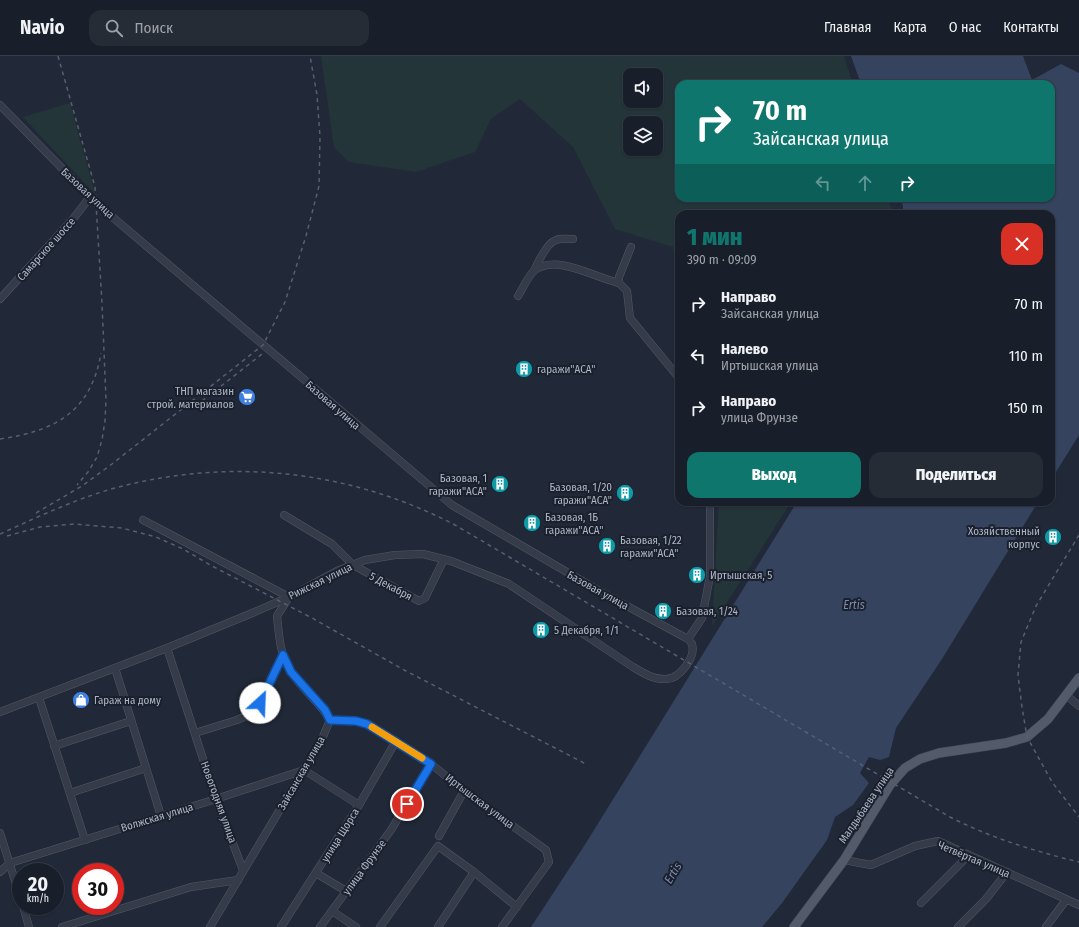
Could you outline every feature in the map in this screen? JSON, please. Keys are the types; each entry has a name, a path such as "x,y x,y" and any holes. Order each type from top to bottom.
{"main road":[{"name":"Малдыбаева улица","path":"794,927 844,860 890,785 905,768 920,759 939,753 1006,744 1027,737 1048,719 1067,696 1079,678"}],"street":[{"name":"Базовая улица","path":"0,106 90,197 452,505 600,592 688,639"},
{"name":"Самарское шоссе","path":"0,299 68,224 90,197"},
{"path":"518,296 547,248 556,240 572,238"},
{"path":"631,247 618,277 619,283 627,291 630,318 675,373"},
{"path":"534,270 558,264 611,282 619,283"},
{"path":"688,639 702,618 710,575 710,506"},
{"name":"5 Декабря","path":"284,515 332,544 353,565 419,601 425,598 444,559"},
{"path":"143,520 289,597 277,616 283,655 291,672 325,710 330,720"},
{"name":"Рижская улица","path":"0,712 167,648 289,597 337,571 365,560 395,555 423,554 444,559 509,584 633,667 648,676 658,679 667,680 682,672 690,659 692,652 692,644 688,639"},
{"name":"Новогодняя улица","path":"167,648 216,799 244,870"},
{"path":"195,733 237,720 257,711 283,655"},
{"path":"115,668 161,816"},
{"path":"1067,696 1079,706"},
{"path":"39,698 85,840"},
{"name":"Иртышская улица","path":"330,720 356,721 367,724 396,741 431,764 464,791 546,850 549,862 502,927"},
{"name":"Зайсанская улица","path":"210,927 322,739 330,720"},
{"path":"54,746 131,721"},
{"name":"улица Щорса","path":"281,927 359,805 396,741"},
{"name":"улица Фрунзе","path":"320,927 391,830 431,764"},
{"path":"70,793 146,768"},
{"path":"304,770 359,805"},
{"name":"Волжская улица","path":"10,863 304,770"},
{"path":"439,836 464,791"},
{"path":"0,833 12,870"},
{"name":"Четвёртая улица","path":"844,860 871,865 915,846 938,841 1079,905"},
{"path":"380,927 438,846 474,872 517,907"},
{"path":"921,903 969,856"},
{"path":"0,872 10,863"},
{"path":"438,927 474,872"},
{"path":"958,927 986,899 1007,872"},
{"path":"316,873 346,891"},
{"path":"62,927 191,887 238,880"},
{"path":"1046,927 1066,900"},
{"path":"332,911 356,927"},
{"path":"26,915 29,927"}],"shaded area":[{"path":"321,56 844,56 852,80 675,80 675,202 889,202 892,210 675,210 675,266 673,247 615,229 573,147 520,99 491,119 475,152 416,172 349,162 334,147"},
{"path":"70,103 95,194 23,117"},
{"path":"719,506 788,506 712,626"}],"water":[{"path":"851,56 1023,56 1032,80 860,80"},
{"path":"1061,64 1079,73 1079,435 1055,474 1055,210 903,210 902,202 1055,202 1055,80 1032,80"},
{"name":"Ertis","path":"795,506 1036,506 942,659 896,728 889,757 880,760 869,757 860,773 869,783 853,805 835,817 827,840 782,903 762,927 531,927 586,843"}],"railway":[{"path":"58,56 95,187 102,303 106,400 105,421 97,457 88,472 77,485"},
{"path":"36,513 82,486 112,464 263,345 285,302 306,236 319,186 320,137 317,95 310,56"},
{"path":"0,439 38,430 53,424 67,415 79,404 89,390 96,373 101,353"},
{"path":"202,401 262,354"},
{"path":"0,534 100,492 158,478 201,473 245,472 288,474 331,481 374,492 415,506 455,525 965,825 1013,843 1079,862"},
{"path":"7,536 40,527 74,524 122,528 156,537 183,549 212,566 312,618 406,671 586,764"},
{"path":"1079,535 1036,606 1021,642 1018,675 1027,737 1052,782 1079,817"}],"slow traffic":[{"path":"372,727 422,758"}],"place":[{"name":"гаражи\"ACА\"","path":"524,369"},
{"name":"ТНП магазин строй. материалов","path":"247,397"},
{"name":"Базовая, 1 гаражи\"ACА\"","path":"500,484"},
{"name":"Базовая, 1/20 гаражи\"ACА\"","path":"625,493"},
{"name":"Базовая, 1Б гаражи\"ACА\"","path":"532,523"},
{"name":"Хозяйственный корпус","path":"1053,537"},
{"name":"Базовая, 1/22 гаражи\"ACА\"","path":"607,546"},
{"name":"Иртышская, 5","path":"697,575"},
{"name":"Базовая, 1/24","path":"663,611"},
{"name":"5 Декабря, 1/1","path":"541,630"},
{"name":"Гараж на дому","path":"81,700"}],"route":[{"path":"260,703 283,655 291,672 325,710 330,720 356,721 367,724 431,764 407,804"}]}
